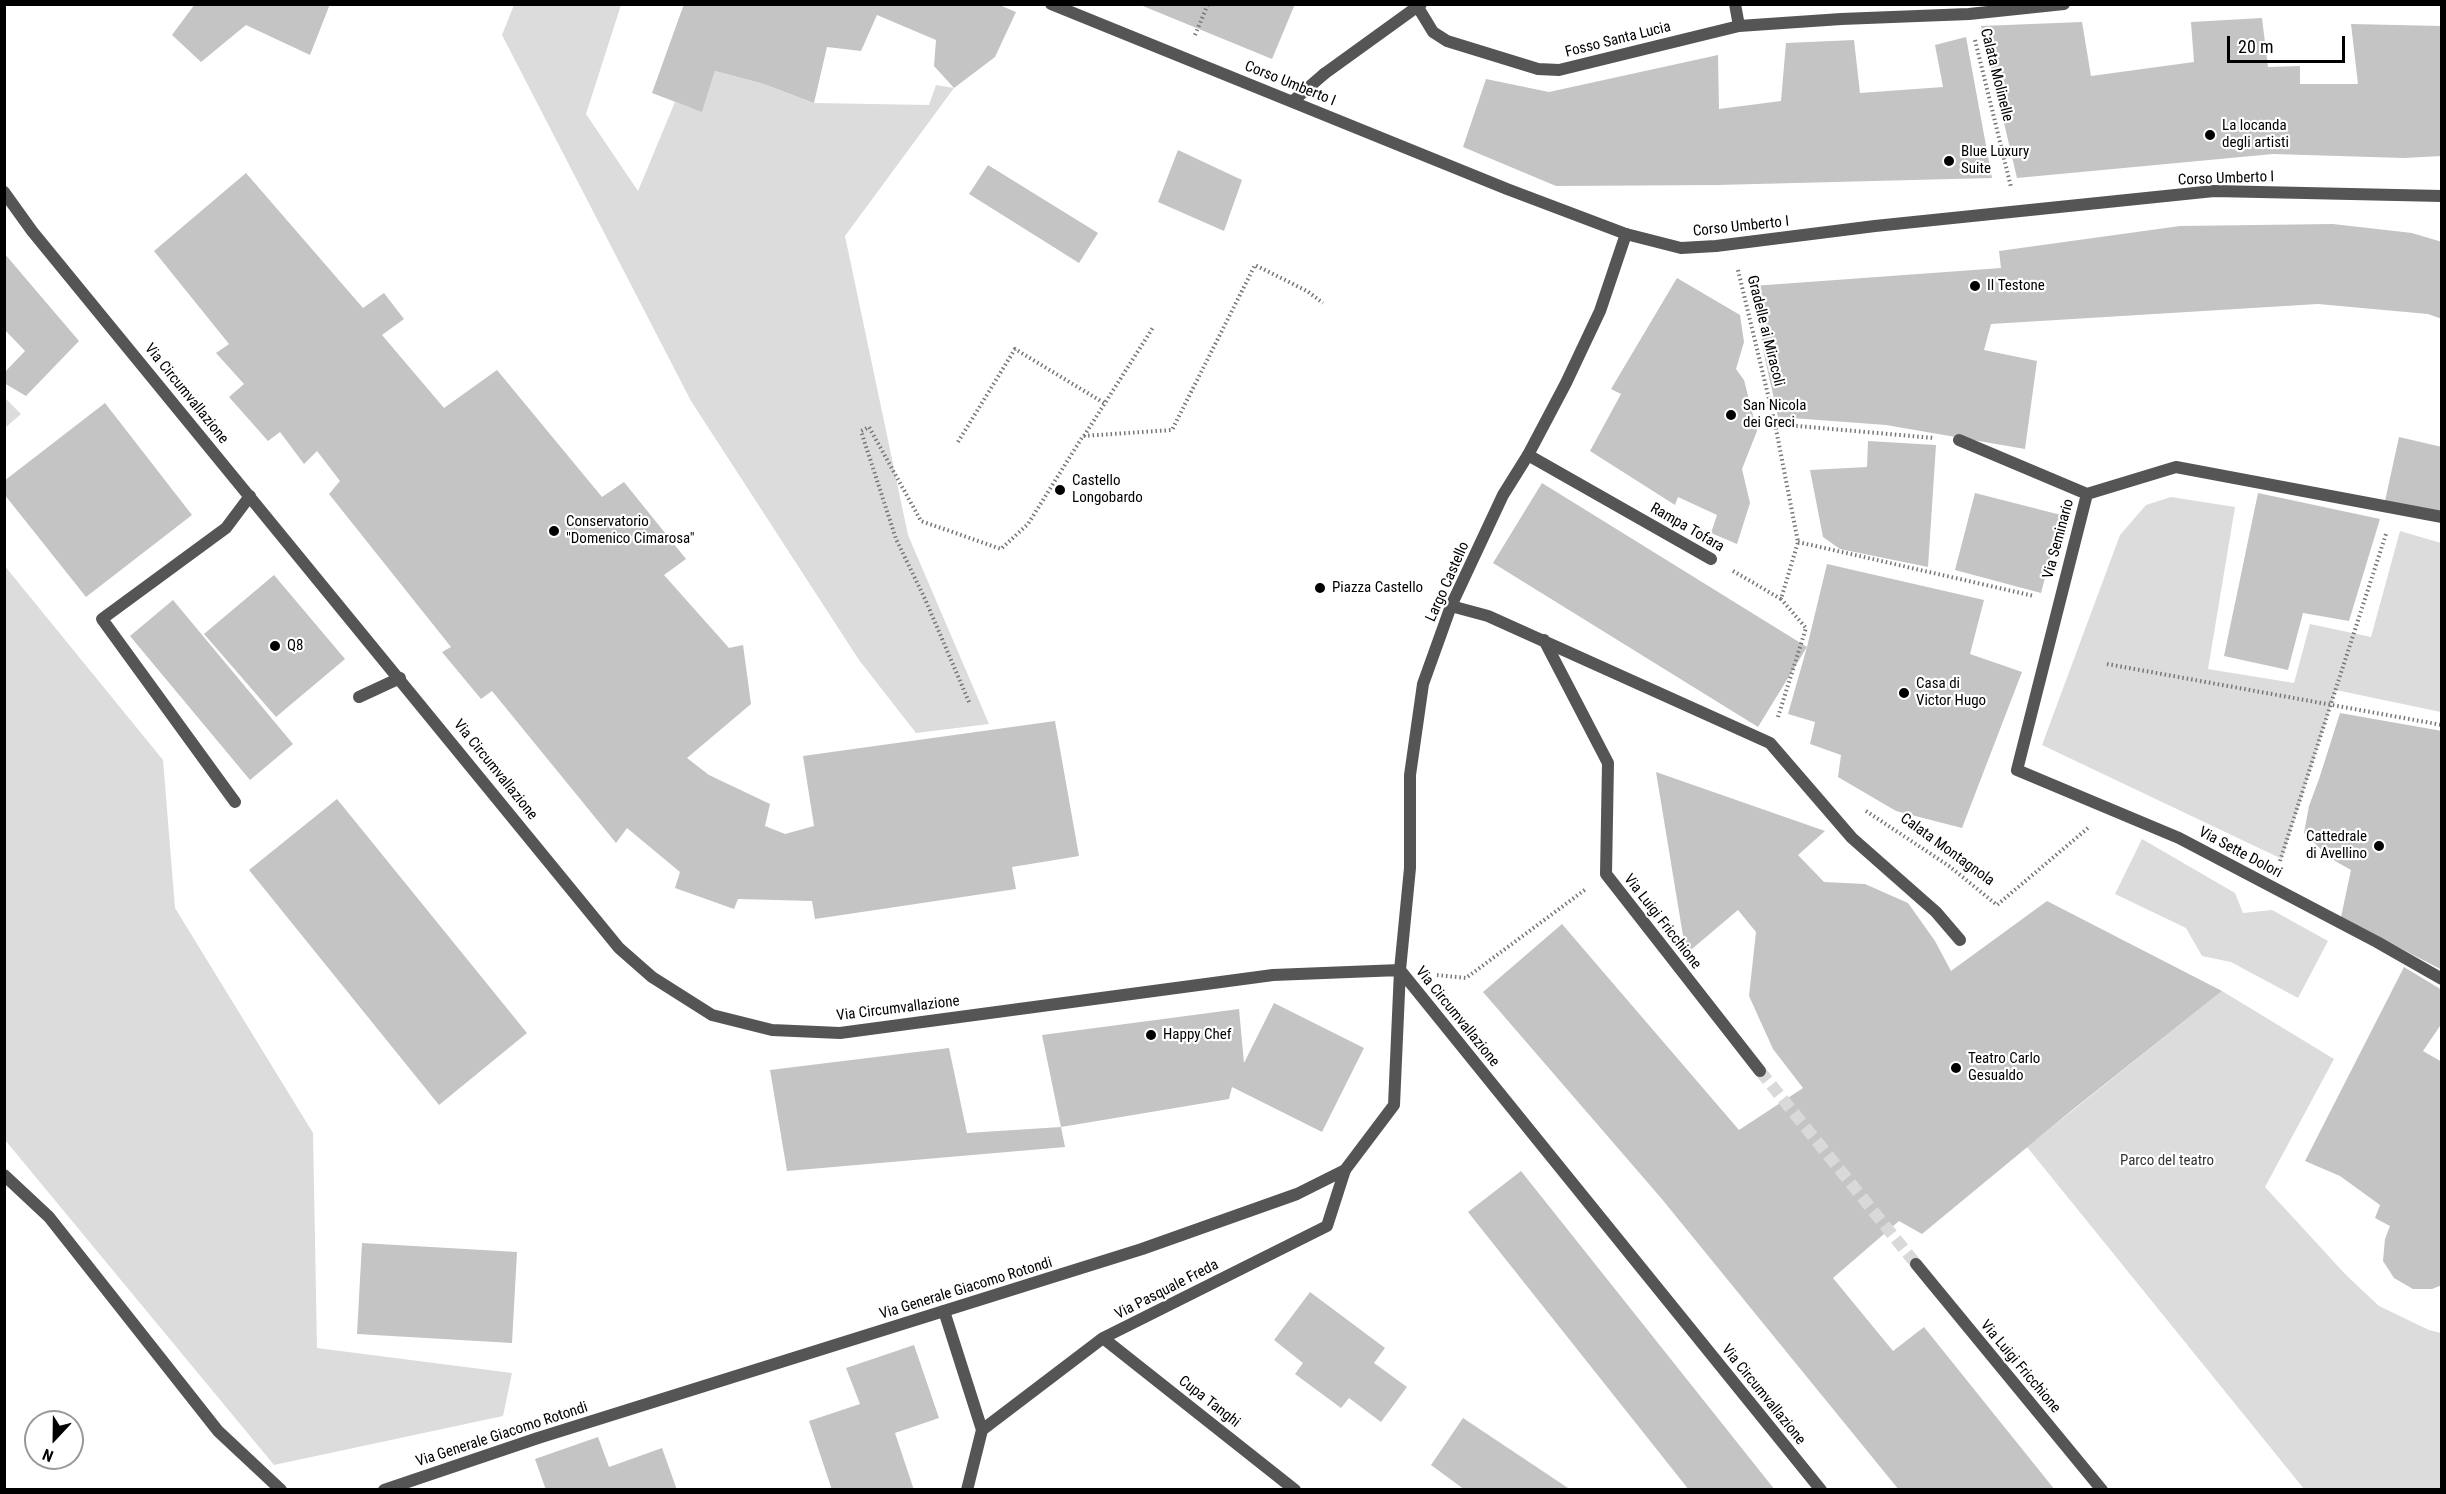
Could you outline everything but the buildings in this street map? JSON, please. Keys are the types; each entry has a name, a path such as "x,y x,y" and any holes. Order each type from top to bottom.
{"street":[{"name":"Corso Umberto I","path":"1051,4 1508,189 1626,234 1681,248 2214,191 2442,196"},
{"name":"Fosso Santa Lucia","path":"1416,4 1433,32 1447,41 1538,69 1559,70 1739,26 1969,14 2064,4"},
{"path":"1293,101 1324,74 1421,4"},
{"path":"1735,4 1739,26"},
{"name":"Via Circumvallazione","path":"4,192 32,231 619,948 652,977 712,1015 772,1030 840,1033 1273,975 1400,970 1821,1490"},
{"name":"Largo Castello","path":"1400,970 1410,868 1410,775 1423,684 1451,606 1503,495 1528,455 1566,383 1600,311 1626,234"},
{"path":"1959,440 2087,494"},
{"name":"Rampa Tofara","path":"1528,455 1711,559"},
{"name":"Via Seminario","path":"2017,770 2087,494 2176,466 2442,517"},
{"path":"235,802 102,619 226,528 250,496"},
{"path":"1451,606 1488,616 1544,640 1770,743 1852,837 1936,912 1960,940"},
{"name":"Via Luigi Fricchione","path":"1544,640 1608,763 1606,874 1760,1071"},
{"path":"359,697 400,678"},
{"name":"Via Sette Dolori","path":"2017,770 2179,838 2377,942 2442,980"},
{"name":"Via Generale Giacomo Rotondi","path":"384,1490 538,1438 1142,1250 1297,1194 1345,1170 1394,1105 1400,970"},
{"name":"Via Pasquale Freda","path":"982,1430 1104,1338 1327,1226 1345,1170"},
{"path":"4,1175 50,1217 218,1431 281,1490"},
{"name":"Via Luigi Fricchione","path":"1916,1264 2102,1490"},
{"path":"944,1311 982,1430 967,1490"},
{"name":"Cupa Tanghi","path":"1104,1338 1295,1490"}],"path":[{"name":"Calata Molinelle","path":"1969,14 2016,211"},
{"name":"Gradelle ai Miracoli","path":"1732,244 1775,424 1798,542"},
{"path":"1083,436 1172,430 1255,265 1307,291 1323,303"},
{"path":"969,702 896,538 861,431 868,427 921,521 1001,549 1028,524 1154,326"},
{"path":"958,442 1015,349 1104,403"},
{"path":"1775,424 1959,440"},
{"path":"2265,884 2282,859 2395,508"},
{"path":"1770,743 1806,628 1781,599 1798,542 2058,602"},
{"name":"Rampa Tofara","path":"1711,559 1781,599"},
{"path":"2107,664 2442,725"},
{"name":"Calata Montagnola","path":"1865,810 1949,866 1997,905 2111,810"},
{"path":"1400,970 1466,978 1606,874"}],"green space":[{"path":"514,5 621,5 586,114 638,191 675,102 702,111 715,71 764,84 814,103 929,105 936,85 954,88 845,236 908,535 989,724 916,733 859,660 691,401 502,35"},
{"path":"5,398 21,414 4,428"},
{"path":"2171,497 2235,507 2208,669 2294,683 2310,624 2371,637 2400,531 2441,543 2441,712 2336,690 2282,859 2042,745 2120,535 2146,505"},
{"path":"4,565 163,760 175,908 313,1133 317,1348 512,1373 503,1416 274,1465 5,1140"},
{"path":"2142,839 2235,893 2243,913 2272,910 2328,941 2298,998 2231,962 2202,956 2186,928 2115,894"},
{"name":"Parco del teatro","path":"2222,991 2334,1059 2265,1187 2346,1275 2379,1306 2429,1330 2441,1333 2441,1489 2304,1489 2027,1147"}],"tunnel":[{"path":"1760,1071 1916,1264"}],"place":[{"name":"La locanda degli artisti","path":"2210,135"},
{"name":"Blue Luxury Suite","path":"1949,161"},
{"name":"Il Testone","path":"1975,286"},
{"name":"San Nicola dei Greci","path":"1731,415"},
{"name":"Castello Longobardo","path":"1060,490"},
{"name":"Conservatorio \"Domenico Cimarosa\"","path":"554,531"},
{"name":"Piazza Castello","path":"1320,588"},
{"name":"Q8","path":"275,646"},
{"name":"Casa di Victor Hugo","path":"1904,693"},
{"name":"Cattedrale di Avellino","path":"2379,846"},
{"name":"Happy Chef","path":"1151,1035"},
{"name":"Teatro Carlo Gesualdo","path":"1956,1068"}]}
